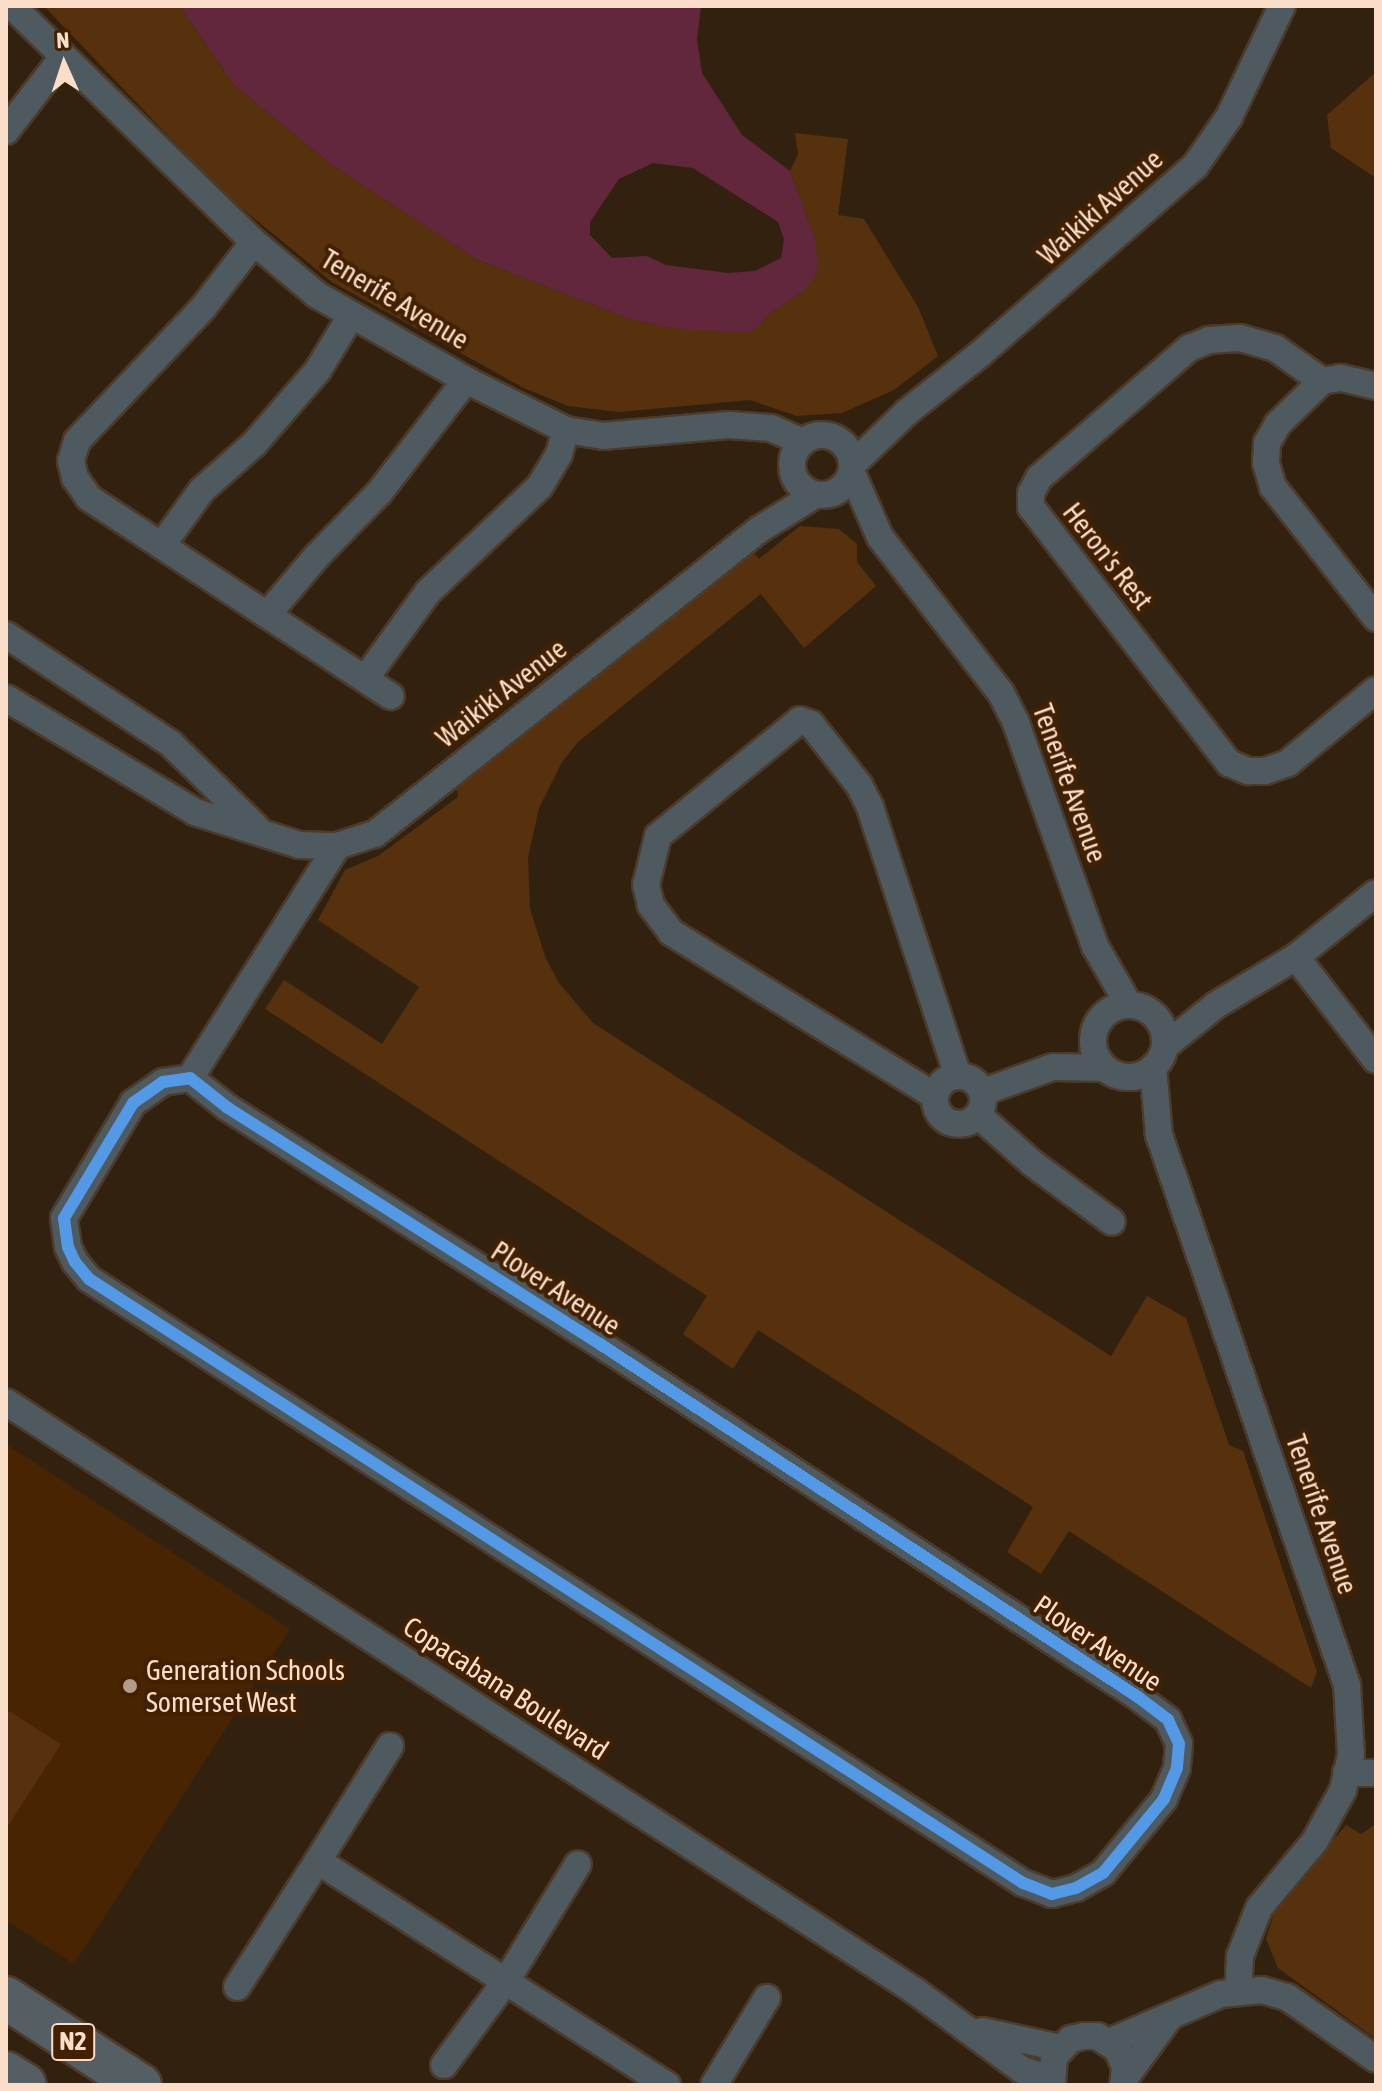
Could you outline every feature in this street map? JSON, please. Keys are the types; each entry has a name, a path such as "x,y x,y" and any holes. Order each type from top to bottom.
{"highway":[{"name":"N2","path":"6,1998 140,2085"},
{"name":"N2","path":"6,2073 25,2085"}],"street":[{"name":"Tenerife Avenue","path":"12,6 254,242 317,295 351,316 466,380 566,430 602,436 712,425 743,427 796,459"},
{"name":"Waikiki Avenue","path":"852,468 907,412 991,345 1195,166 1229,117 1282,6"},
{"path":"6,131 63,57"},
{"path":"254,242 203,308 77,441 71,461 75,478 89,498 391,696"},
{"path":"162,545 202,490 254,444 318,370 351,316"},
{"name":"Heron's Rest","path":"1322,381 1275,348 1239,338 1209,340 1189,348 1039,478 1031,493 1031,507 1229,763 1248,771 1265,771 1288,763 1376,690"},
{"path":"1376,386 1340,378 1322,381 1278,424 1267,443 1266,463 1273,487 1376,618"},
{"path":"267,615 317,556 379,493 466,380"},
{"name":"Waikiki Avenue","path":"839,440 907,412"},
{"path":"365,679 428,592 540,486 559,454 566,430"},
{"path":"821,435 839,440 846,447 852,468 848,482 824,494 802,488 796,459 821,435"},
{"name":"Waikiki Avenue","path":"760,529 796,459"},
{"name":"Tenerife Avenue","path":"852,468 880,537"},
{"name":"Tenerife Avenue","path":"824,494 880,537 1001,693 1016,723 1095,946 1141,1009"},
{"name":"Waikiki Avenue","path":"6,698 195,812 299,845 337,846 375,834 760,529 824,494"},
{"name":"Waikiki Avenue","path":"6,635 171,744 260,831"},
{"path":"935,1096 671,932 651,905 646,885 658,836 800,720 811,724 859,785 870,807 958,1076"},
{"path":"190,1078 337,846"},
{"path":"1053,1067 1113,1072 1132,1077 1216,1005 1296,957 1376,893"},
{"name":"Tenerife Avenue","path":"1095,946 1096,1029"},
{"path":"1296,957 1376,1060"},
{"path":"1112,1222 1032,1163 980,1104 976,1082 958,1076 946,1079 935,1096 938,1111 949,1122 965,1124 980,1104 1053,1067 1096,1029 1107,1012 1216,1005"},
{"path":"1141,1009 1160,1022 1159,1056"},
{"path":"1096,1029 1095,1054 1113,1072"},
{"name":"Tenerife Avenue","path":"1159,1056 1159,1135"},
{"name":"Tenerife Avenue","path":"1113,1072 1159,1135 1347,1685 1351,1755 1331,1816 1315,1841 1259,1908 1240,1956 1238,1990"},
{"name":"Plover Avenue","path":"190,1078 228,1108 626,1361 1138,1697 1168,1720 1179,1744 1177,1768 1164,1799 1103,1873 1076,1888 1052,1894 1023,1883 89,1279 72,1255 64,1218 133,1103 163,1082 190,1078"},
{"name":"Copacabana Boulevard","path":"6,1402 971,2029 1022,2070 1052,2082"},
{"path":"237,1987 390,1746"},
{"path":"1346,1773 1376,1773"},
{"path":"318,1861 667,2085"},
{"path":"444,2065 506,1981 578,1864"},
{"path":"1052,2082 1050,2068 1060,2048 1084,2036 1109,2042 1168,2019 1188,2006 1238,1990 1262,1990 1287,1997 1376,2059"},
{"path":"714,2085 767,1998"},
{"path":"1124,2081 1168,2019"},
{"name":"Copacabana Boulevard","path":"971,2029 1060,2048"},
{"path":"1109,2042 1122,2057 1124,2081"}],"shaded area":[{"path":"44,6 180,6 234,85 332,165 476,259 630,319 672,328 761,325 766,316 801,293 815,239 790,171 798,154 795,133 848,139 838,215 864,219 918,307 938,356 894,390 842,413 797,416 750,400 619,412 568,406 524,388 332,282 222,192"},
{"path":"180,6 701,6 697,39 702,73 742,135 790,171 815,239 818,265 814,278 801,293 748,332 672,328 630,319 476,259 332,165 234,85","holes":["653,163 693,168 778,222 784,239 781,258 755,271 728,273 666,265 647,256 612,258 590,235 590,222 619,179"]},
{"path":"1376,72 1376,178 1331,148 1327,115"},
{"path":"800,526 839,529 857,544 857,562 876,586 804,648 761,594 578,742 562,762 539,808 528,857 530,909 546,959 559,983 593,1023 1111,1356 1147,1296 1186,1318 1229,1445 1243,1451 1317,1672 1311,1688 1069,1531 1041,1574 1007,1552 1033,1507 758,1330 733,1369 683,1334 707,1296 265,1009 284,980 382,1044 419,987 318,920 345,870 378,856 458,797 457,788 753,552 759,559"},
{"name":"Generation Schools Somerset West","path":"6,1444 290,1629 74,1964 6,1920 9,1915 6,1912"},
{"path":"9,1711 61,1744 6,1829 6,1715"},
{"path":"1376,1824 1376,2039 1278,1968 1266,1939 1275,1910 1346,1825 1361,1834"}],"cycle path":[{"path":"190,1078 228,1108 600,1344 1138,1697 1168,1720 1179,1744 1177,1768 1164,1799 1103,1873 1076,1888 1052,1894 1023,1883 89,1279 68,1247 64,1218 133,1103 163,1082 190,1078"}],"place":[{"name":"Generation Schools Somerset West","path":"130,1686"}]}
